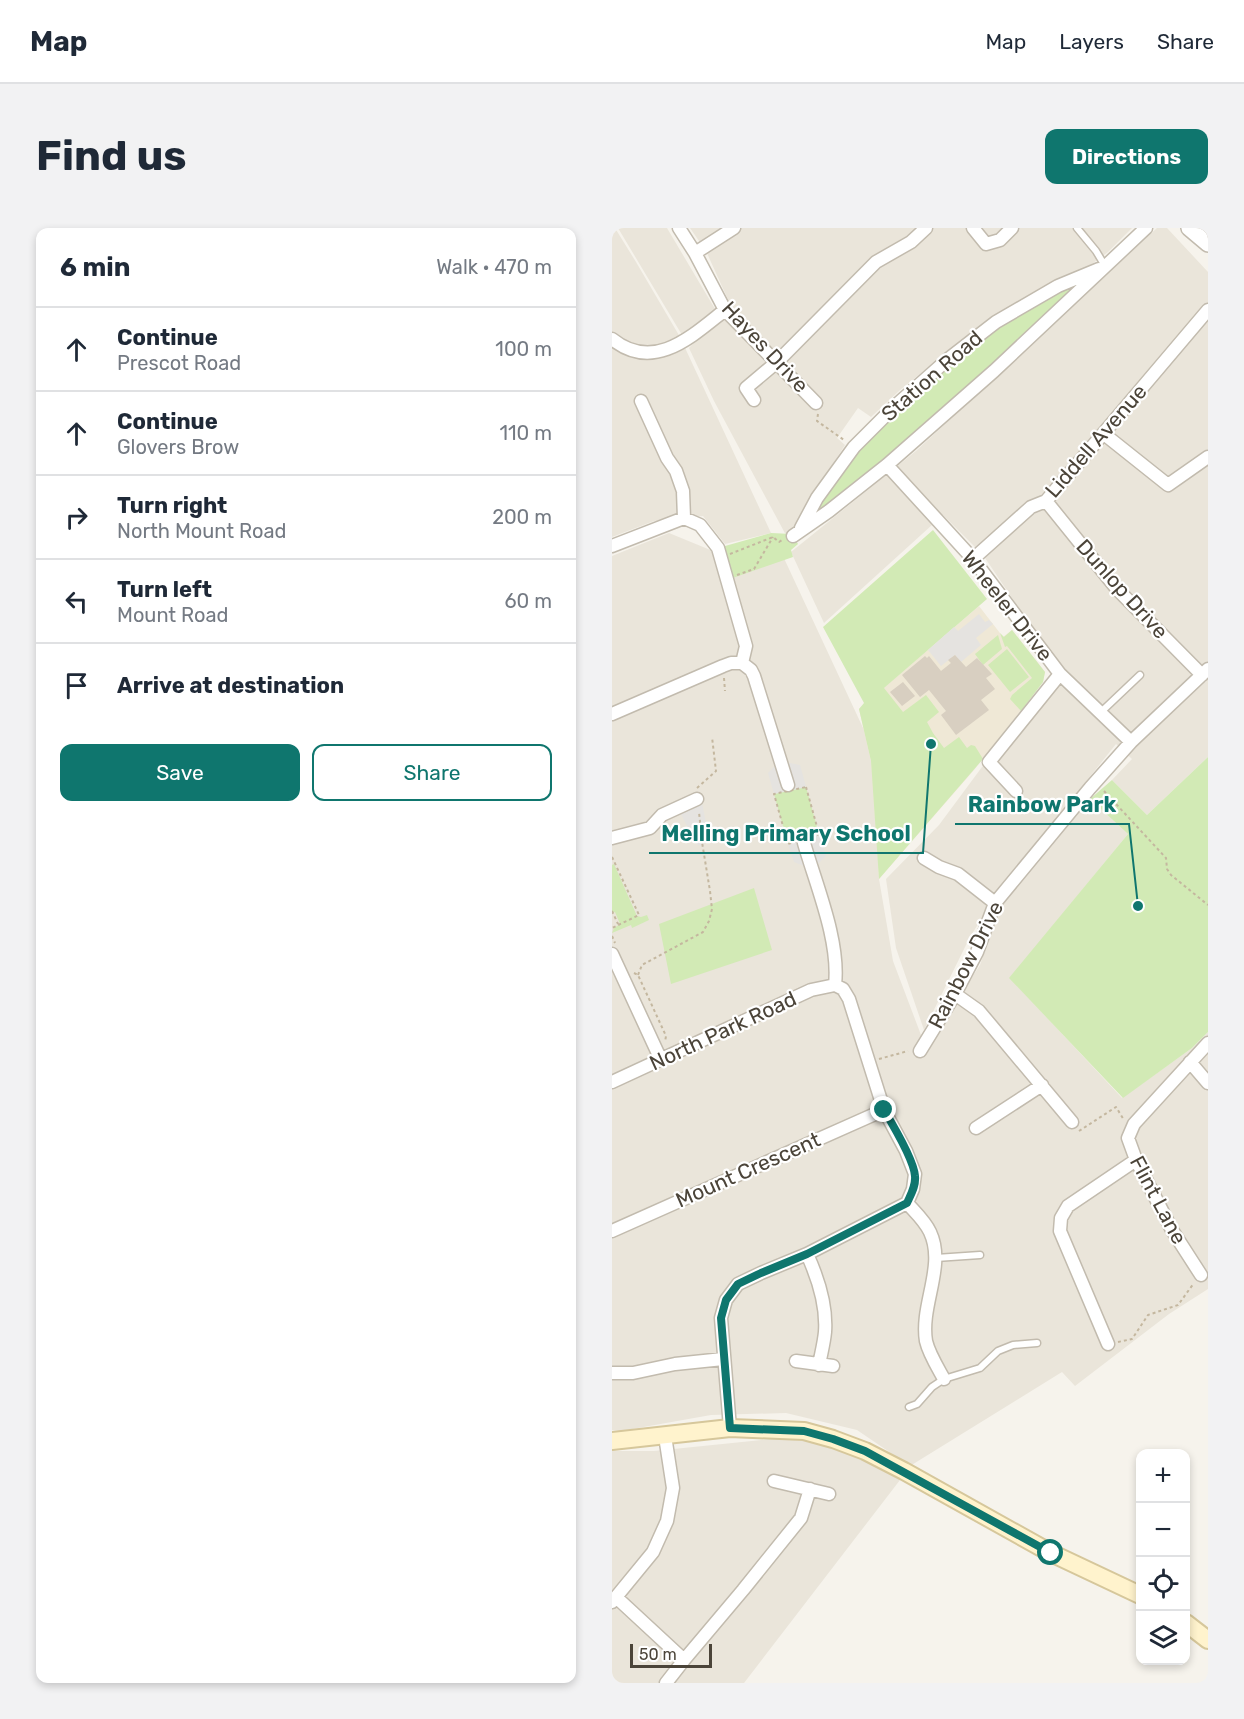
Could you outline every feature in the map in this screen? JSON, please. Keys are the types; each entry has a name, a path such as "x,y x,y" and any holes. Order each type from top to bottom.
{"main road":[{"path":"612,1441 730,1428 804,1431 833,1439 865,1451 1051,1553 1136,1593"},
{"path":"1190,1627 1208,1640"}],"street":[{"name":"Hayes Drive","path":"679,228 725,310 816,403"},
{"path":"695,253 734,228"},
{"path":"754,400 746,388 777,362 876,262 911,242 926,228"},
{"path":"973,228 986,244 1000,240 1012,228"},
{"name":"Station Road","path":"796,534 887,465 994,371 1146,228"},
{"path":"1189,228 1208,244"},
{"name":"Station Road","path":"796,534 817,498 854,447 895,406 947,360 996,322 1058,286 1106,267"},
{"name":"Liddell Avenue","path":"973,559 1032,507 1046,501 1208,309"},
{"path":"612,339 619,345 639,351 663,352 686,340 725,310"},
{"path":"641,401 667,458 676,471 683,491 684,518"},
{"path":"1104,434 1168,485 1208,457"},
{"name":"Wheeler Drive","path":"887,465 973,559 1060,674 1131,742"},
{"path":"817,498 829,511"},
{"name":"Dunlop Drive","path":"1046,501 1117,589 1205,672"},
{"path":"612,546 684,518 700,525 718,548 746,646 742,663"},
{"path":"612,714 723,666 742,663 751,670 754,676 788,785"},
{"name":"Rainbow Drive","path":"921,1049 955,994 976,952 995,903 1131,742 1205,672"},
{"path":"1016,791 989,762 1060,674"},
{"path":"612,838 650,828 662,815 697,799"},
{"path":"730,1428 721,1318 726,1300 738,1284 807,1254 907,1203 914,1189 915,1174 906,1151 884,1110 849,999 843,989 835,985 837,969 834,947 804,843"},
{"path":"924,858 939,867 958,873 995,903"},
{"path":"612,954 661,1060"},
{"name":"North Park Road","path":"612,1082 811,990 835,985"},
{"path":"955,994 979,1011 1072,1122"},
{"name":"Flint Lane","path":"1201,1275 1172,1230 1136,1160 1128,1138 1134,1124 1208,1043"},
{"path":"1190,1062 1208,1083"},
{"path":"976,1128 1042,1085"},
{"name":"Mount Crescent","path":"612,1231 884,1110"},
{"path":"1108,1344 1059,1225 1068,1206 1136,1160"},
{"path":"907,1203 930,1231 936,1258 926,1313 926,1342 944,1379"},
{"path":"807,1254 817,1275 822,1297 825,1330 819,1365"},
{"path":"612,1373 633,1373 675,1364 723,1359"},
{"path":"796,1361 833,1366"},
{"path":"665,1436 673,1488 667,1521 653,1552 615,1600 684,1660"},
{"path":"774,1481 829,1494"},
{"path":"666,1683 801,1518 810,1489"}],"lane":[{"path":"1077,228 1106,267"},
{"path":"1101,712 1140,675"},
{"path":"936,1258 980,1255"},
{"path":"909,1407 917,1404 932,1387 944,1379 980,1368 998,1351 1014,1345 1037,1342"}],"path":[{"path":"816,403 819,410 818,421 854,447"},
{"path":"773,537 778,542 796,534"},
{"path":"720,558 773,537"},
{"path":"726,579 754,569 773,537"},
{"path":"638,975 642,965 703,932 709,921 712,909 696,790 716,771 712,737"},
{"path":"1096,782 1166,858 1167,869 1171,875 1208,904"},
{"path":"806,787 819,834 788,844 774,794 806,787"},
{"path":"612,857 639,915 612,928"},
{"path":"612,911 618,924"},
{"path":"869,1061 921,1049"},
{"path":"1072,1122 1080,1132 1116,1107 1131,1130"},
{"path":"1108,1344 1131,1339 1148,1315 1178,1305 1201,1275"}],"shaded area":[{"path":"612,228 615,228 680,337 771,533 725,544 703,516 654,521 612,537"},
{"path":"618,228 667,228 715,309 682,335"},
{"path":"690,228 1132,228 1092,264 988,319 900,390 871,417 858,408 837,438 845,445 787,537 714,401 689,348 730,304 706,251"},
{"path":"1157,228 1167,228 1208,272 1208,757 1147,815 1112,780 1132,759 1116,744 1000,889 970,937 924,1030 896,948 886,879 939,825 982,767 1065,676 983,555 943,515 824,623 791,552 916,451"},
{"path":"669,533 725,556 775,539 864,730 871,761 875,796 879,879 893,961 921,1035 937,1031 980,965 1000,907 1090,799 1128,834 1010,978 1122,1098 1192,1048 1208,1032 1208,1289 1169,1314 1075,1386 1062,1372 910,1466 857,1430 786,1413 711,1415 621,1431 612,1430 612,556"},
{"path":"979,606 1003,637 1012,630 1045,672 1043,682 974,770 879,879 871,761 859,709"},
{"path":"979,614 985,622 989,620 993,624 976,638 981,645 961,662 955,655 941,666 928,650 954,627 958,631"},
{"path":"790,763 800,765 806,787 774,794 768,773 775,766"},
{"path":"701,798 707,828 704,848 686,838 691,834 678,808"},
{"path":"819,834 826,856 818,864 804,866 794,862 788,844"},
{"path":"780,1438 848,1447 900,1480 744,1683 612,1683 612,1451 654,1451"}],"green space":[{"path":"1099,273 829,511 799,532 836,472 908,394 996,322"},
{"path":"933,530 987,599 884,688 903,712 926,695 939,712 927,722 944,748 959,737 967,748 971,745 975,746 983,759 879,879 871,761 859,709 864,703 823,627"},
{"path":"771,533 792,534 798,544 791,550 793,557 727,580 718,548"},
{"path":"1012,630 1045,672 1043,682 1021,711 1010,699 1032,678 1007,646 1005,647 1000,633 1004,637"},
{"path":"998,635 1002,649 983,665 975,654"},
{"path":"1007,649 1029,677 1010,692 988,665"},
{"path":"1208,757 1208,1032 1192,1048 1123,1098 1009,978 1128,834 1090,799 1112,780 1147,815"},
{"path":"806,787 819,834 788,844 774,794"},
{"path":"614,864 637,916 647,915 649,920 632,928 631,925 612,933 614,928 620,924 615,912 612,913 612,865"},
{"path":"754,888 772,950 671,984 659,924"}],"building":[{"path":"955,655 966,667 977,658 992,674 986,678 995,689 981,700 989,710 956,735 941,715 946,711 929,690 920,697 902,675 925,656 927,658 929,656 941,671 951,663 948,660"},
{"path":"903,682 915,696 902,706 890,692"}],"place":[{"name":"Melling Primary School","path":"931,744"},
{"name":"Rainbow Park","path":"1138,906"}],"route":[{"path":"884,1110 906,1151 915,1174 914,1189 907,1203 807,1254 738,1284 726,1300 721,1318 730,1428 804,1431 865,1451 1051,1553"}]}
